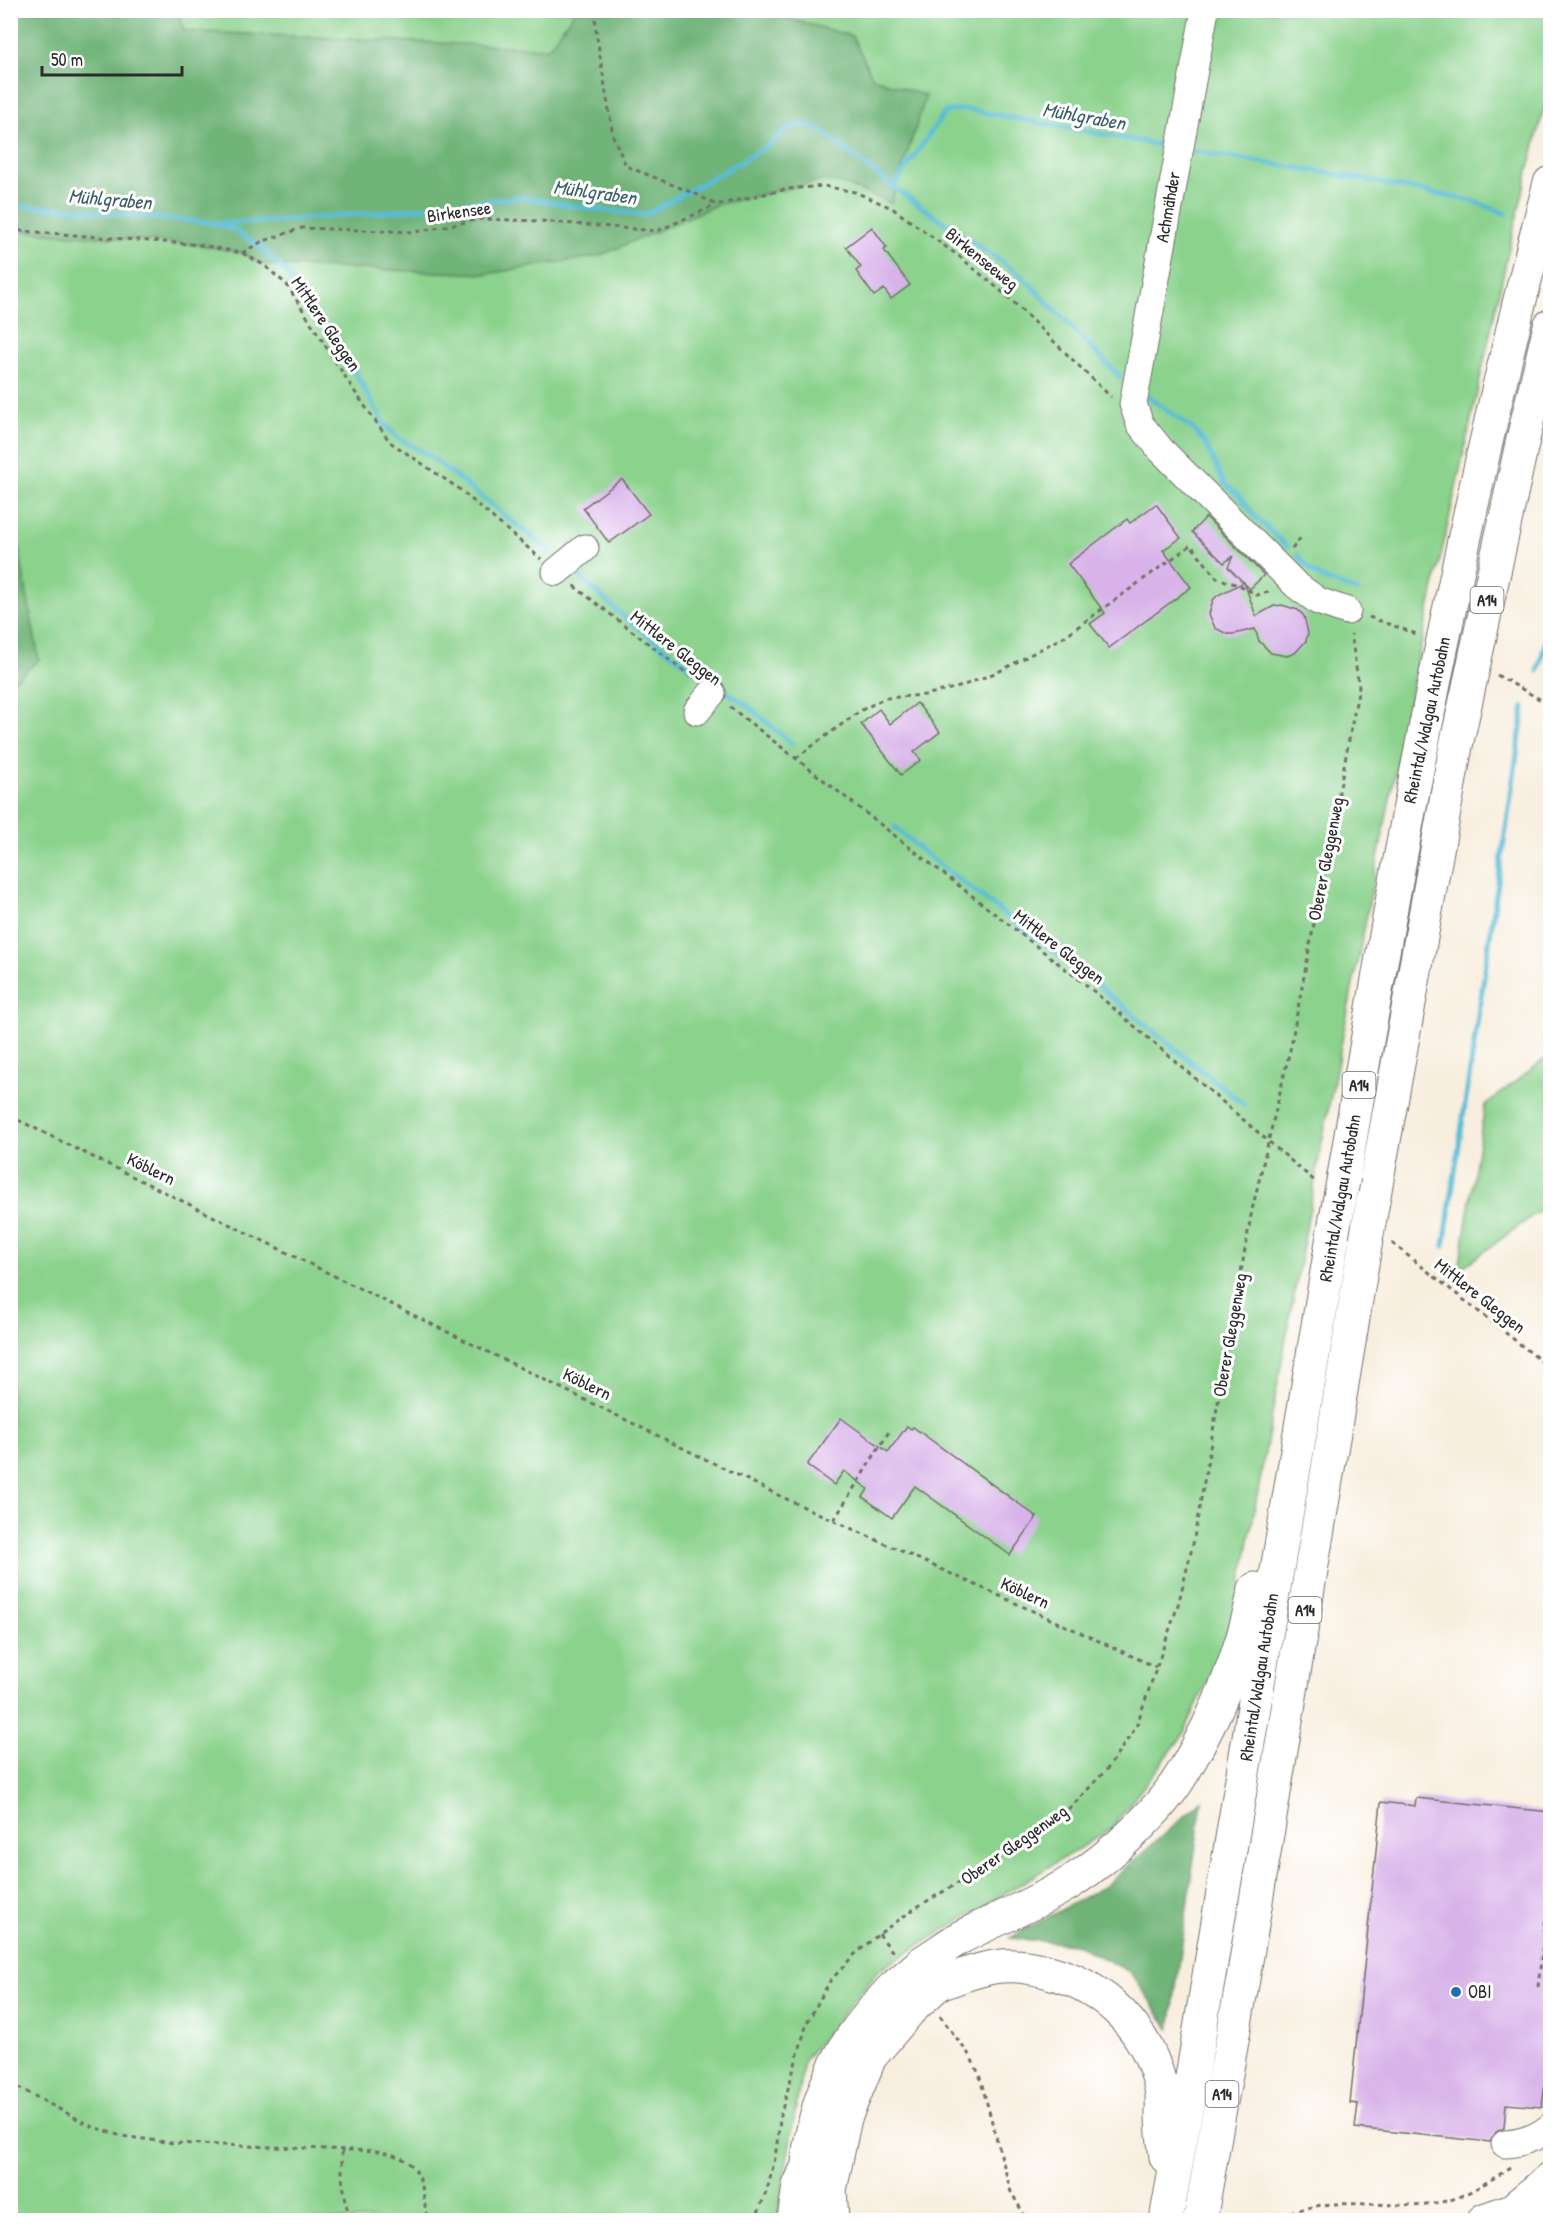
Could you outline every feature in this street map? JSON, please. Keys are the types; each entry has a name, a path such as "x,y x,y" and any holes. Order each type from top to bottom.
{"main road":[{"name":"Rheintal/Walgau Autobahn","path":"1168,2208 1336,1218 1328,1178 1374,993 1423,736 1485,444 1551,183"},
{"name":"Rheintal/Walgau Autobahn","path":"1201,2215 1380,1242 1373,1201 1431,874 1464,705 1551,326"},
{"path":"832,2220 830,2190 823,2162 819,2104 837,2060 866,2017 916,1986 960,1938 1022,1909 1071,1882 1111,1852 1151,1814 1184,1772 1227,1685 1253,1598 1269,1522 1292,1477"},
{"path":"916,1986 995,1966 1032,1967 1069,1977 1101,1994 1126,2018 1148,2052 1161,2089 1168,2208"},
{"path":"794,2220 799,2186 823,2162"},
{"path":"812,2220 812,2190 823,2162"},
{"path":"823,2162 852,2220"},
{"path":"1484,2220 1512,2210 1551,2179"},
{"path":"1545,2220 1551,2212"}],"street":[{"name":"Achmähder","path":"1133,405 1205,10"},
{"path":"1133,405 1140,424 1161,450 1296,585 1318,601 1347,611"},
{"path":"556,572 585,548"},
{"path":"1511,2154 1518,2143 1542,2134 1551,2127"}],"path":[{"path":"595,10 596,31 613,136 626,166 698,195 716,205"},
{"name":"Birkenseeweg","path":"716,205 787,189 824,186 855,192 892,208 960,257 1007,296 1108,396 1133,405"},
{"name":"Birkensee","path":"242,253 261,242 302,228 415,232 481,219 540,221 657,231 716,205"},
{"name":"Mittlere Gleggen","path":"10,230 201,244 242,253 264,265 287,285 353,390 390,442 458,488 704,702 796,758 1090,988 1268,1140 1328,1178"},
{"path":"796,758 860,711 885,698 925,695 959,687 1000,671 1065,636 1191,545 1217,578 1241,586 1257,595 1296,585"},
{"path":"1347,611 1385,621 1423,637"},
{"name":"Oberer Gleggenweg","path":"752,2220 758,2213 768,2187 775,2158 781,2113 807,2024 830,1981 854,1955 879,1934 917,1908 1018,1848 1073,1805 1108,1768 1136,1727 1178,1605 1193,1544 1252,1210 1290,1050 1359,687 1347,611"},
{"path":"1492,673 1551,705"},
{"name":"Köblern","path":"10,1116 780,1496 1156,1667"},
{"name":"Mittlere Gleggen","path":"1380,1242 1551,1368"},
{"path":"834,1520 890,1430"},
{"path":"1538,1987 1546,1916"},
{"path":"879,1934 970,2056 979,2074 1011,2192 1026,2218 1030,2220"},
{"path":"1547,1990 1551,1951"},
{"path":"10,2083 91,2126 122,2136 173,2143 398,2155 409,2162 421,2181 427,2220"},
{"path":"342,2151 342,2177 349,2220"},
{"path":"1264,2220 1317,2206 1419,2204 1447,2200 1470,2191 1511,2154"}],"green space":[{"path":"10,11 178,11 184,31 548,48 575,11 759,11 852,36 873,78 926,96 891,203 849,186 825,180 716,205 599,256 487,274 264,265 242,253 201,245 11,230"},
{"path":"11,11 1550,11 1550,84 1509,248 1413,682 1324,1131 1234,1622 1183,1735 1111,1829 880,1969 804,2060 777,2220 11,2220"},
{"path":"11,506 39,660 10,683"},
{"path":"1550,1055 1550,1203 1459,1270 1485,1105"},
{"path":"1202,1801 1170,2029 1130,1972 1075,1944 1010,1938 1105,1886"}],"building":[{"path":"872,227 887,248 884,250 910,285 891,299 884,289 874,296 856,271 861,267 846,247"},
{"path":"622,479 649,514 609,543 583,508"},
{"path":"1156,504 1181,538 1163,550 1191,587 1109,648 1090,624 1105,613 1068,564 1127,519 1130,523"},
{"path":"1206,517 1264,575 1250,589 1228,567 1233,556 1224,563 1192,532"},
{"path":"1244,582 1256,616 1274,606 1282,605 1298,610 1304,616 1308,633 1306,641 1295,653 1287,656 1271,653 1259,641 1255,629 1227,634 1215,628 1209,614 1213,600 1218,595"},
{"path":"917,703 940,732 914,752 921,760 901,775 861,724 879,709 890,724"},
{"path":"841,1418 888,1452 907,1426 911,1429 913,1427 1037,1517 1010,1555 915,1486 892,1518 863,1497 868,1489 844,1471 834,1485 807,1465"},
{"name":"OBI","path":"1416,1798 1551,1812 1551,2034 1542,2107 1506,2104 1504,2128 1496,2132 1490,2142 1355,2128 1358,2104 1350,2103 1381,1802 1415,1806"}],"waterway":[{"name":"Mühlgraben","path":"10,206 78,209 214,223 261,222 375,213 522,197 645,215 772,143 782,133 796,125 811,126 825,133 893,187 945,112 965,109 1160,145"},
{"name":"Mühlgraben","path":"1193,151 1334,174 1473,201 1506,214"},
{"path":"893,187 1022,276 1120,377"},
{"path":"220,225 233,229 261,248 285,271 355,372 385,425 399,439 427,454 554,554"},
{"path":"1143,393 1193,429 1205,443 1225,484 1241,497 1255,517 1287,546"},
{"path":"1298,555 1317,575 1358,591"},
{"path":"575,572 616,610 670,653 747,705 792,744"},
{"path":"1538,671 1550,624"},
{"path":"1444,1246 1524,707"},
{"path":"895,827 924,853 1085,975 1244,1105"}],"place":[{"name":"OBI","path":"1456,1992"}]}
